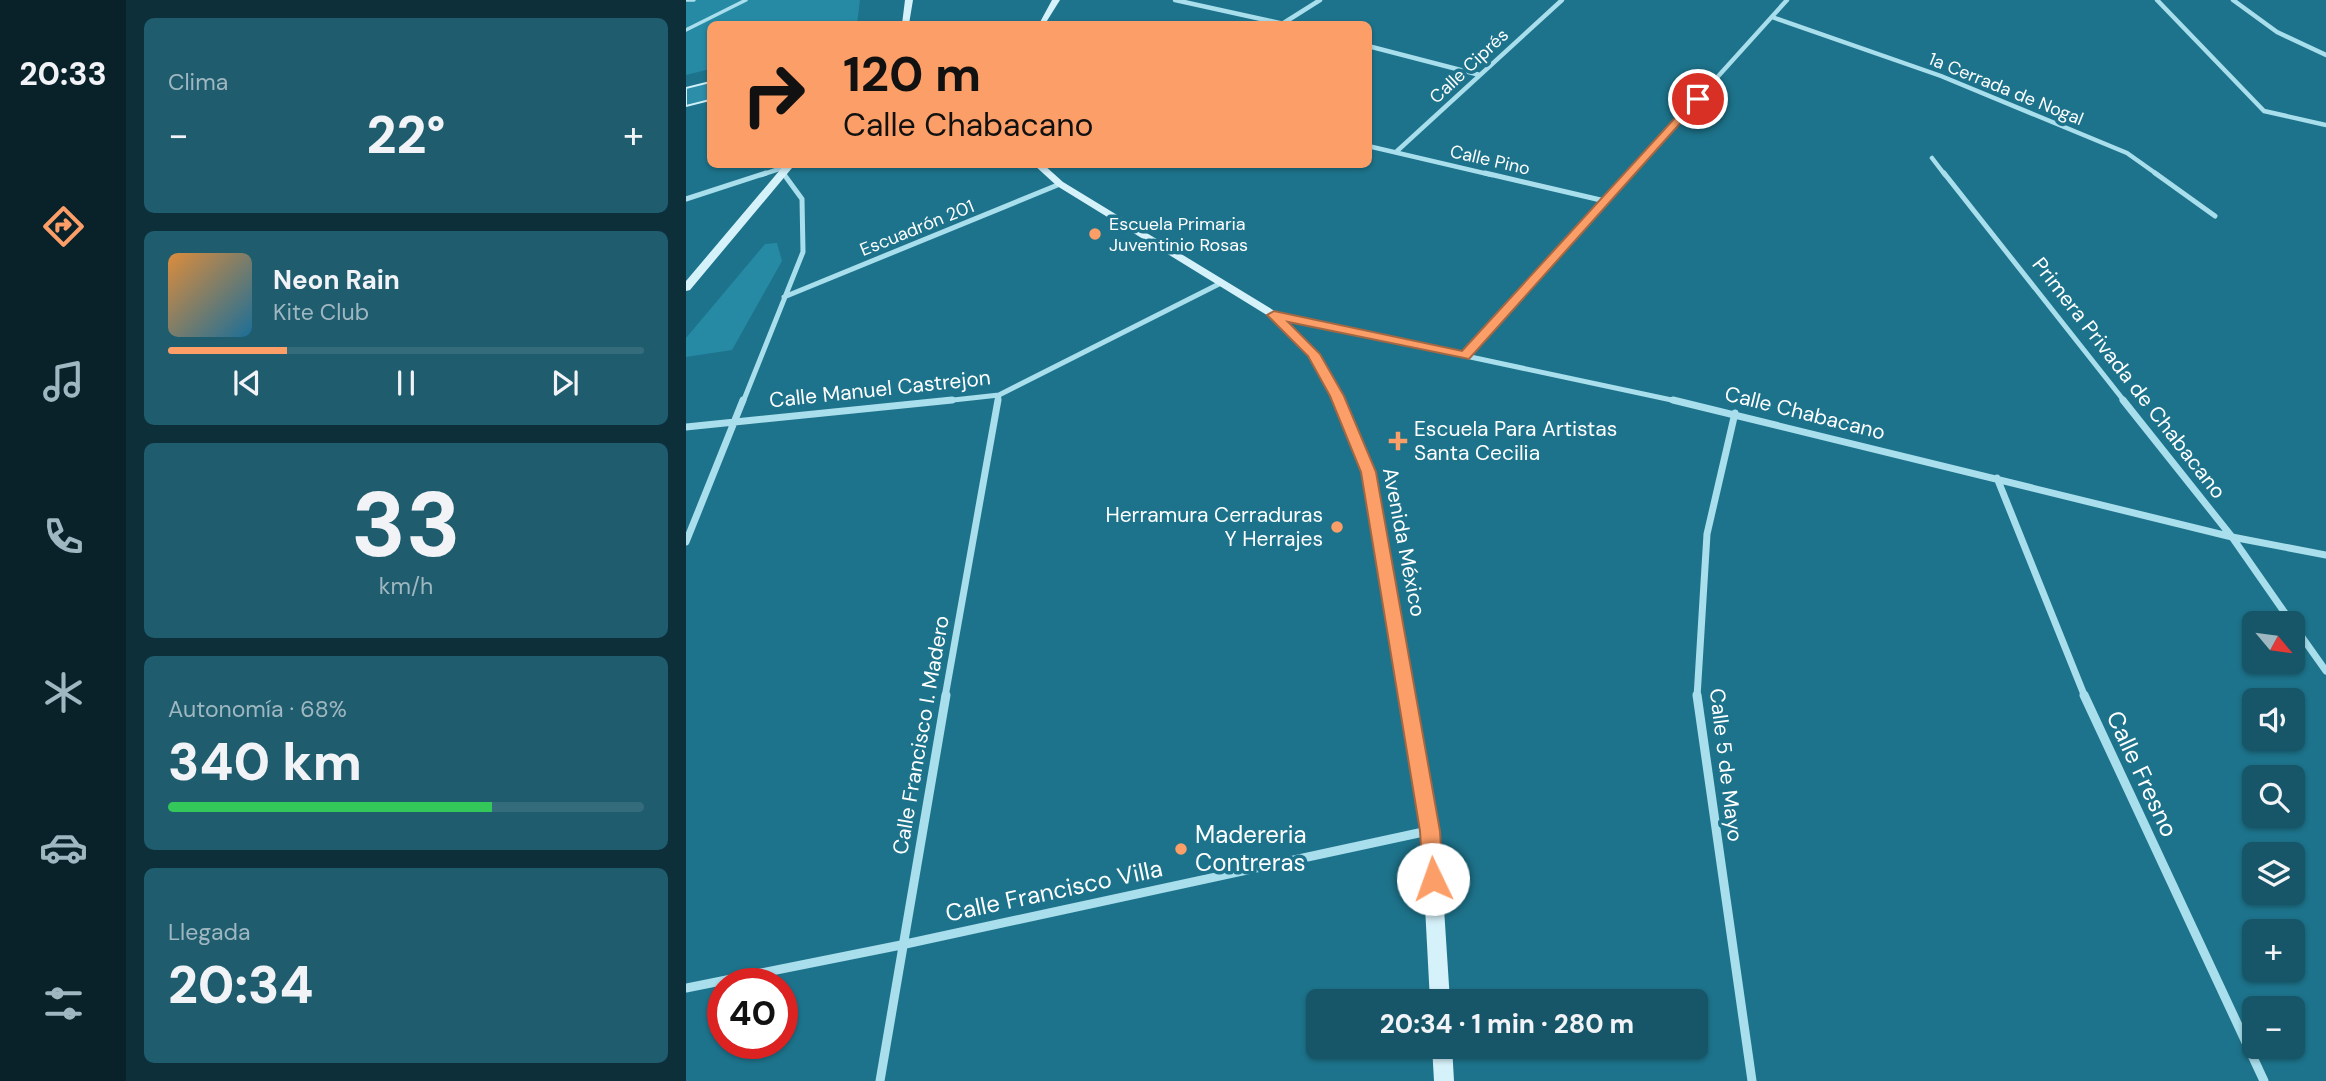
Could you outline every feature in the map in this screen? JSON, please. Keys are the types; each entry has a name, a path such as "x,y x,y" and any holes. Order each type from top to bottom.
{"street":[{"path":"906,21 909,0"},
{"path":"1044,21 1056,0"},
{"path":"1175,0 1270,21"},
{"path":"1210,7 1213,0"},
{"path":"1288,21 1320,0"},
{"name":"Calle Ciprés","path":"1396,152 1562,0"},
{"path":"1465,356 1787,0"},
{"path":"2157,0 2264,111 2326,125"},
{"path":"2233,0 2250,16 2296,42 2326,55"},
{"name":"1a Cerrada de Nogal","path":"1772,17 1941,76 2127,153 2216,216"},
{"path":"1372,47 1480,75"},
{"name":"Calle Pino","path":"1372,147 1605,201"},
{"name":"Primera Privada de Chabacano","path":"1932,158 2232,537 2284,611"},
{"path":"686,199 789,168"},
{"path":"687,287 789,168"},
{"path":"686,542 803,252 802,199 789,168"},
{"name":"Avenida México","path":"1042,168 1060,184 1274,315 1313,354 1337,396 1369,472 1430,831 1439,989"},
{"name":"Escuadrón 201","path":"785,297 1060,184"},
{"name":"Calle Manuel Castrejon","path":"686,426 999,395 1221,283"},
{"name":"Calle Chabacano","path":"1274,315 1735,413 2232,537 2326,555"},
{"name":"Calle Francisco I. Madero","path":"880,1081 901,945 999,395"},
{"name":"Calle 5 de Mayo","path":"1735,413 1707,534 1697,695 1752,1081"},
{"name":"Calle Fresno","path":"1997,478 2088,705 2264,1081"},
{"name":"Primera Privada de Chabacano","path":"2305,641 2326,671"},
{"name":"Calle Francisco Villa","path":"686,988 901,945 1430,831"},
{"path":"1443,1059 1444,1081"}],"lane":[{"path":"686,0 694,0"},
{"path":"686,30 746,0"}],"shaded area":[{"path":"686,0 860,0 857,21 707,21 707,70 686,75"},
{"path":"777,243 782,261 732,350 686,357 686,338 765,244"}],"building":[{"path":"707,83 707,101 686,106 686,88"}],"place":[{"name":"Escuela Primaria Juventinio Rosas","path":"1095,234"},
{"name":"Escuela Para Artistas Santa Cecilia","path":"1398,441"},
{"name":"Herramura Cerraduras Y Herrajes","path":"1337,527"},
{"name":"Madereria Contreras","path":"1181,849"}],"route":[{"path":"1433,879 1430,831 1369,472 1337,396 1313,354 1274,315 1465,356 1698,99"}]}
